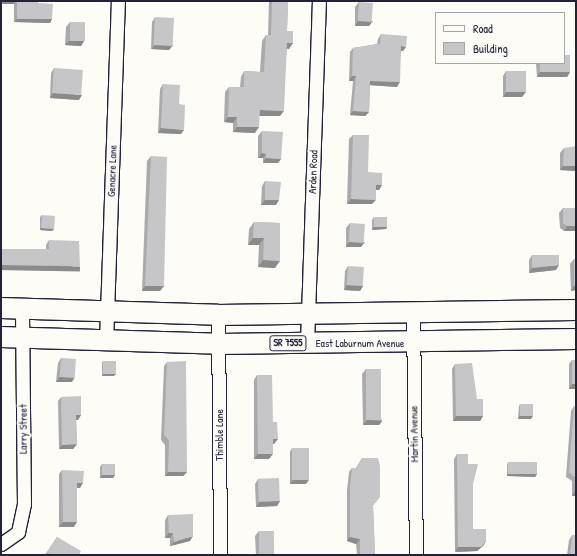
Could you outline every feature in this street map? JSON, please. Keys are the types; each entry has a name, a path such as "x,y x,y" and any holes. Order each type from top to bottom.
{"main road":[{"path":"1,308 107,313 218,315 576,310"},
{"name":"East Laburnum Avenue","path":"1,337 106,342 218,344 414,343 576,339"}],"street":[{"name":"Genacre Lane","path":"106,342 118,1"},
{"name":"Arden Road","path":"307,343 319,1"},
{"name":"Larry Street","path":"3,543 18,532 24,504 22,309"},
{"name":"Martin Avenue","path":"413,313 416,555"},
{"name":"Thimble Lane","path":"218,315 220,555"}],"building":[{"path":"17,1 38,1 38,3 53,4 52,19 17,19"},
{"path":"272,1 288,1 287,31 293,31 293,43 287,43 284,111 260,110 259,127 237,127 237,117 228,117 229,87 244,87 244,71 264,72 266,35 271,35"},
{"path":"359,2 373,3 372,22 358,21"},
{"path":"155,17 174,18 173,46 154,45"},
{"path":"70,22 85,22 85,41 70,41"},
{"path":"381,34 407,36 406,47 401,46 400,82 370,81 369,112 353,111 356,76 352,76 353,48 380,44"},
{"path":"565,55 570,55 570,72 540,72 540,64 565,64"},
{"path":"54,68 83,70 81,95 52,93"},
{"path":"506,71 526,71 526,92 506,92"},
{"path":"163,84 180,85 179,104 185,105 184,130 161,128"},
{"path":"262,131 283,132 281,159 266,158 266,154 262,153"},
{"path":"353,135 369,135 368,172 382,173 382,185 376,185 376,200 351,199"},
{"path":"576,146 576,166 563,166 564,148"},
{"path":"151,156 167,157 164,286 145,286"},
{"path":"265,181 281,182 279,200 265,200"},
{"path":"563,208 576,208 576,226 567,226 563,223"},
{"path":"42,215 55,216 54,229 41,228"},
{"path":"374,217 387,217 387,227 374,227"},
{"path":"254,222 280,223 280,261 263,260 264,238 253,238"},
{"path":"350,223 365,224 364,243 349,242"},
{"path":"49,240 79,241 80,266 1,265 1,249 49,249"},
{"path":"532,255 559,255 559,265 532,268"},
{"path":"574,259 576,259 576,286 574,286"},
{"path":"348,266 364,267 363,286 347,285"},
{"path":"61,358 76,359 75,378 60,377"},
{"path":"572,360 576,360 576,384 572,384"},
{"path":"103,361 116,361 116,374 103,374"},
{"path":"186,361 187,472 168,472 169,440 164,435 167,362"},
{"path":"472,363 477,399 483,399 483,416 456,416 455,364"},
{"path":"366,369 381,369 381,420 366,420"},
{"path":"257,375 272,375 273,422 277,422 278,439 273,439 273,454 258,454"},
{"path":"81,396 81,415 76,415 77,444 62,445 61,397"},
{"path":"520,404 533,404 533,416 520,416"},
{"path":"574,406 576,406 576,491 575,477 569,472"},
{"path":"292,448 309,448 309,480 292,480"},
{"path":"457,454 468,454 468,464 478,464 473,484 473,529 486,529 486,541 481,547 458,547"},
{"path":"362,458 378,458 380,466 380,497 373,506 375,555 360,555 360,539 350,537 350,486 352,468 357,468"},
{"path":"508,462 537,462 537,474 508,474"},
{"path":"102,464 115,464 115,475 102,475"},
{"path":"62,470 84,471 83,483 77,483 77,522 63,522"},
{"path":"279,478 280,501 259,502 258,479"},
{"path":"193,514 193,536 174,542 173,533 169,533 168,515"},
{"path":"259,531 274,531 274,554 259,554"},
{"path":"572,535 576,535 576,555 570,555"},
{"path":"57,537 81,551 79,555 51,555 47,552"}]}
